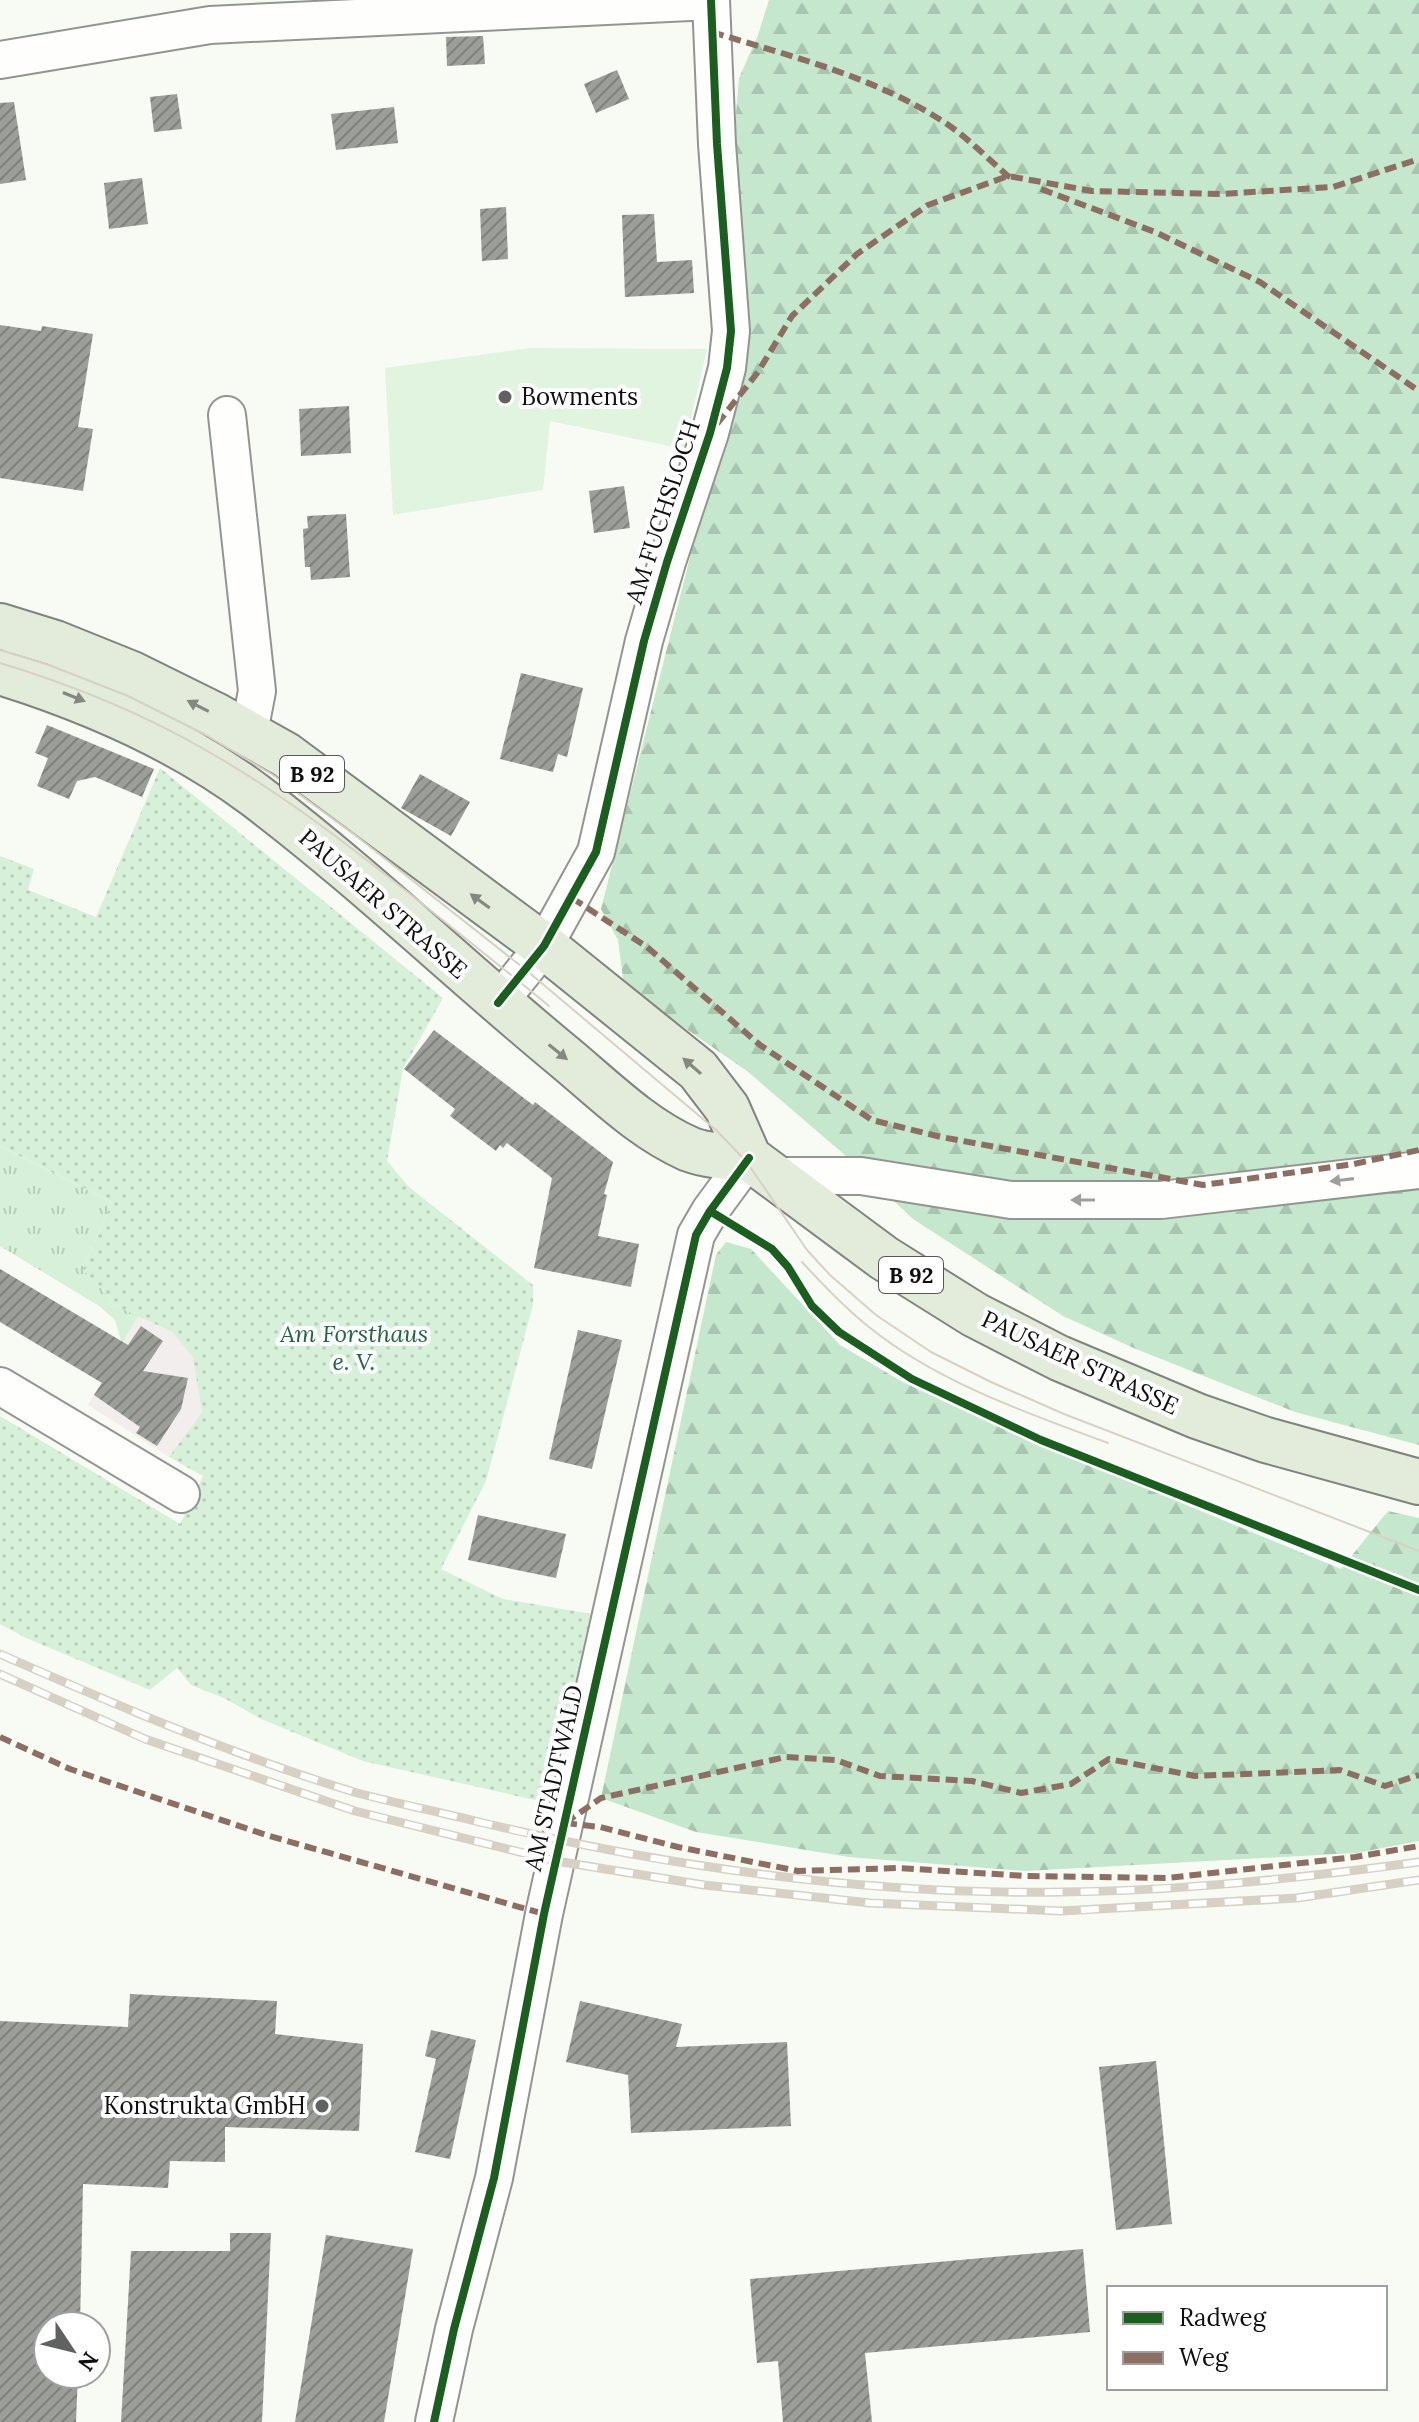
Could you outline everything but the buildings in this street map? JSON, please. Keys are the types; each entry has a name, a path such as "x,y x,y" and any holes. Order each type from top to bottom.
{"main road":[{"name":"PAUSAER STRASSE","path":"0,626 55,643 132,674 286,755 544,946 698,1070 727,1108 761,1167"},
{"name":"PAUSAER STRASSE","path":"0,672 83,701 156,734 227,777 266,805 426,936 498,1003 655,1131 692,1150 761,1167 884,1258 975,1315 1059,1358 1197,1416 1266,1440 1419,1482"}],"street":[{"path":"0,60 203,13 711,0"},
{"name":"AM FUCHSLOCH","path":"498,1003 544,946 596,852 644,641 710,433 727,368 731,331 717,144 711,0"},
{"path":"227,415 257,691 252,717 244,731"},
{"name":"PAUSAER STRASSE","path":"761,1167 861,1176 1011,1200 1161,1200 1419,1170"},
{"name":"AM STADTWALD","path":"434,2422 454,2329 494,2178 544,1914 696,1235 710,1211 761,1167"},
{"path":"0,1386 181,1494"}],"shaded area":[{"path":"139,1315 174,1332 193,1358 202,1412 169,1457 88,1405"}],"green space":[{"path":"769,0 1419,0 1419,1445 1295,1412 1136,1349 1063,1316 913,1219 846,1156 747,1071 624,986 618,940 601,909 727,411 732,161 739,78"},
{"path":"529,348 707,349 684,449 550,421 543,490 393,515 385,368"},
{"name":"Am Forsthaus e. V.","path":"160,768 443,998 403,1069 387,1161 409,1187 533,1285 533,1305 486,1481 441,1569 503,1599 592,1614 548,1803 363,1761 261,1719 226,1699 191,1685 177,1668 150,1690 0,1624 0,1416 180,1524 203,1476 169,1457 202,1412 193,1358 173,1332 120,1308 83,1269 112,1202 0,1146 0,856 34,869 28,890 96,917"},
{"path":"0,1146 112,1202 83,1269 120,1308 139,1315 122,1344 115,1320 99,1306 0,1246"},
{"path":"726,1242 751,1249 840,1345 901,1381 1027,1439 1341,1569 1388,1511 1419,1518 1419,1841 1356,1853 1025,1871 849,1857 696,1832 601,1798 716,1255"}],"tram line":[{"path":"0,650 49,665 128,696 206,735 273,775 355,835 526,970 716,1130 746,1161 807,1250 830,1275 876,1315 931,1352 1064,1414 1419,1551"},
{"path":"0,663 129,711 232,765 344,843 549,1006"},
{"path":"802,1262 860,1320 895,1347 984,1394 1108,1443"}],"railway":[{"path":"0,1654 219,1746 354,1792 620,1852 767,1875 914,1889 1062,1892 1241,1883 1419,1862"},
{"path":"0,1674 145,1739 355,1811 556,1861 704,1885 870,1903 1061,1911 1297,1898 1419,1880"}],"marked path":[{"path":"712,32 833,70 892,93 947,124 1014,179"},
{"path":"717,424 758,372 792,316 857,254 928,205 1008,176 1092,191 1221,194 1333,187 1419,159"},
{"path":"1041,189 1155,232 1260,282 1419,391"},
{"path":"572,898 647,947 760,1045 872,1120 941,1137 1203,1185 1354,1164 1419,1150"},
{"path":"0,1737 70,1769 266,1835 544,1914"},
{"path":"565,1823 601,1798 786,1757 836,1760 880,1776 972,1781 1021,1793 1071,1784 1109,1759 1195,1776 1340,1770 1385,1786 1419,1775"},
{"path":"565,1823 600,1827 678,1847 798,1871 899,1868 1026,1876 1168,1878 1355,1857 1419,1846"}],"cycle path":[{"path":"498,1003 544,946 596,852 644,641 710,433 727,368 731,331 717,144 711,0"},
{"path":"434,2422 454,2329 494,2178 544,1914 696,1235 749,1158"},
{"path":"710,1211 772,1249 788,1267 812,1306 839,1332 912,1379 1041,1440 1419,1590"}],"place":[{"name":"Bowments","path":"505,397"},
{"name":"Konstrukta GmbH","path":"322,2106"}]}
